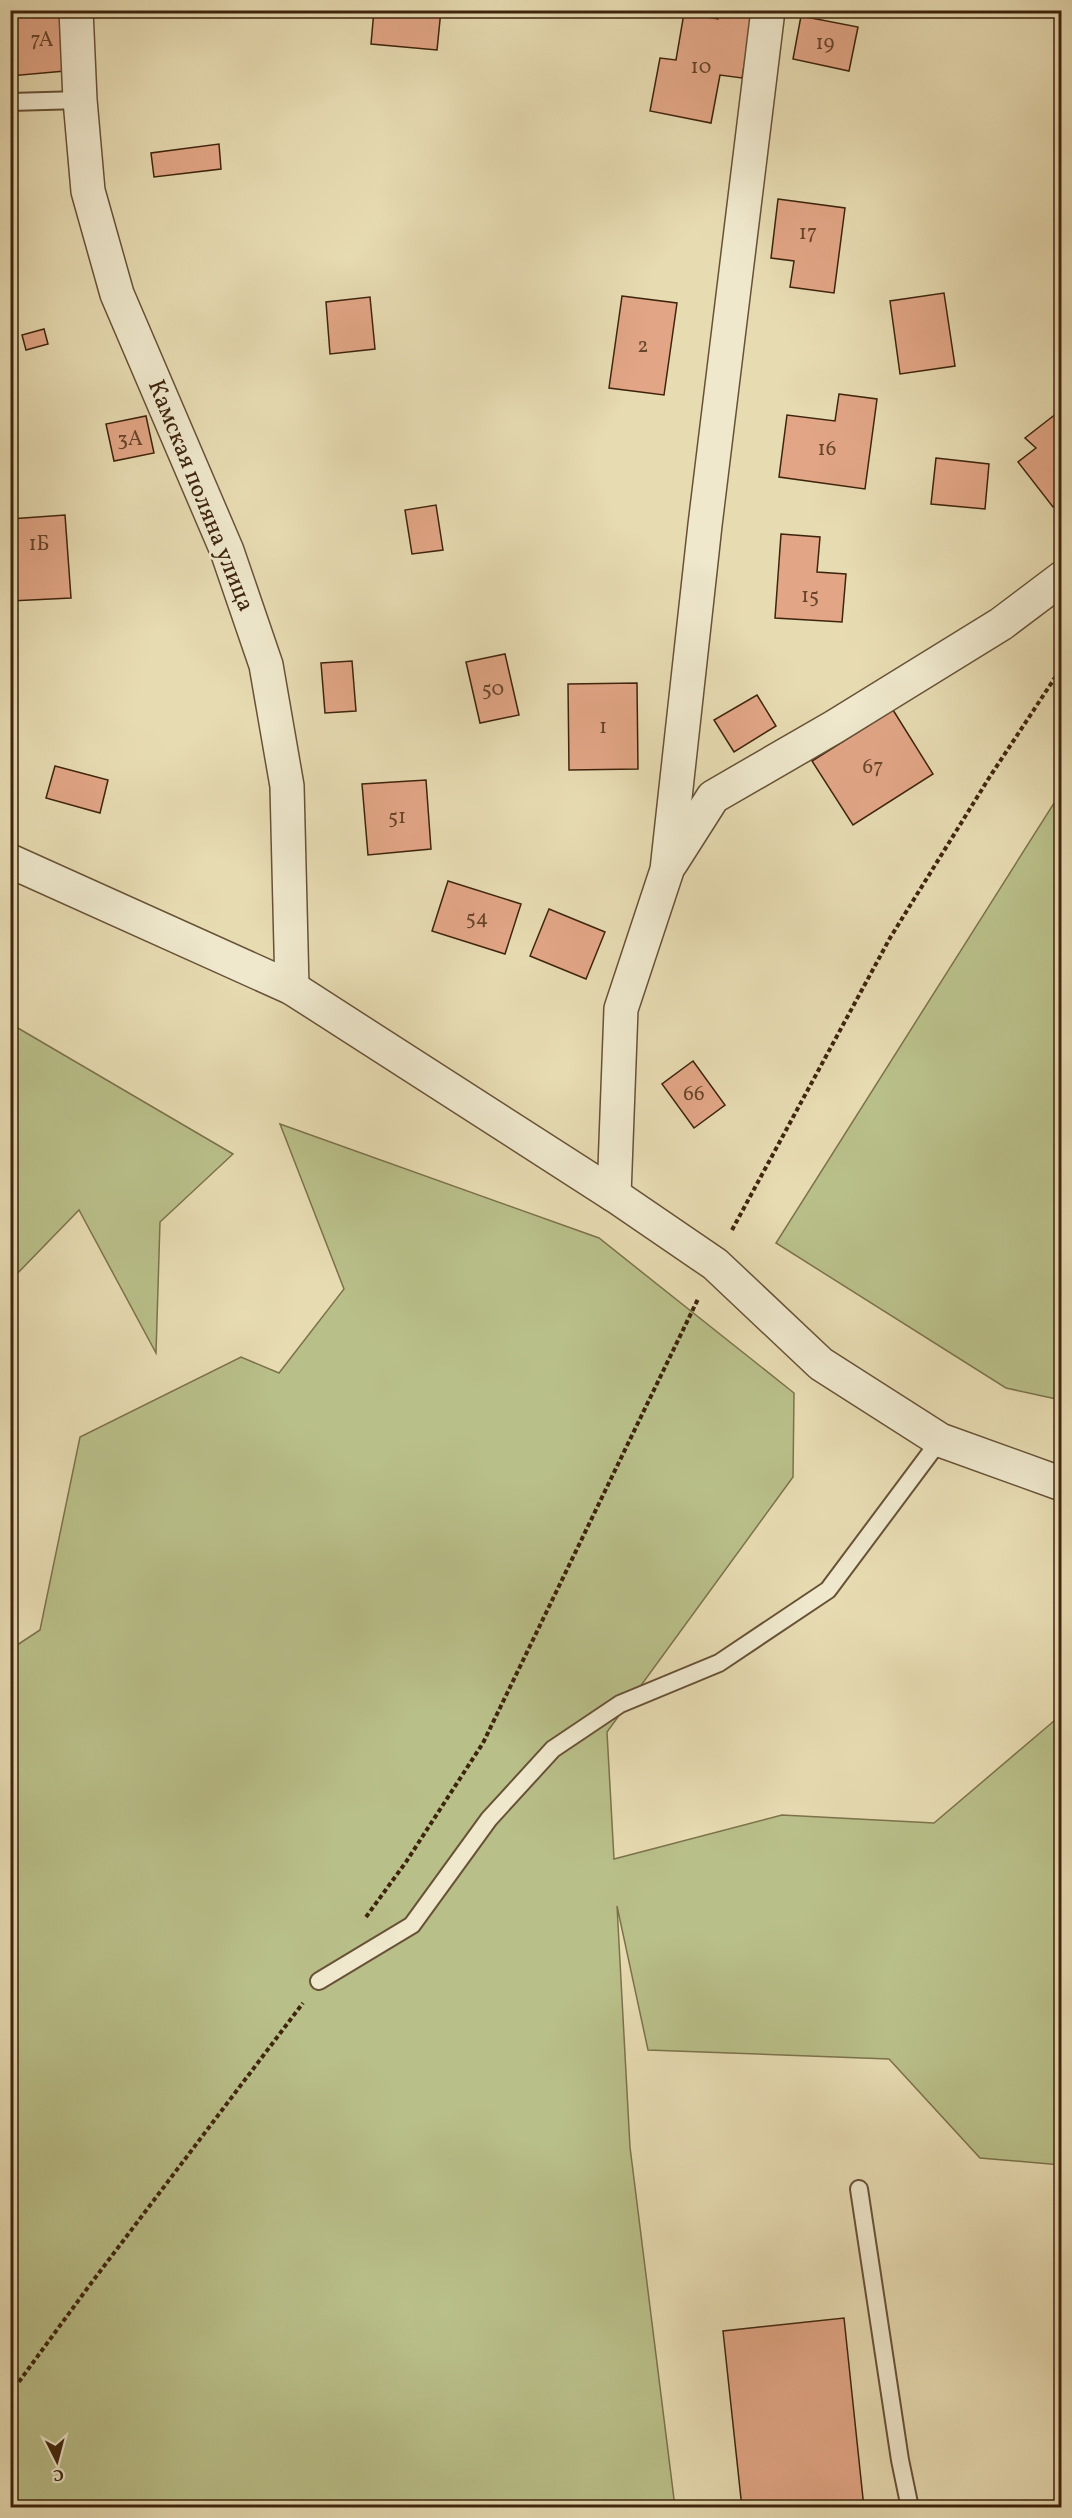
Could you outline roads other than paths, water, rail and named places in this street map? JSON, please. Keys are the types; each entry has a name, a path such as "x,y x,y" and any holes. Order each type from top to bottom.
{"street":[{"name":"Камская поляна улица","path":"76,10 80,100 88,191 117,294 227,551 266,665 287,786 292,988"},
{"path":"614,1195 621,1010 667,870 707,513 768,10"},
{"path":"667,870 713,797 834,727 1001,624 1062,578"},
{"path":"10,861 292,988 614,1195 714,1263 821,1364 940,1440 1062,1484"}],"lane":[{"path":"10,102 80,100"},
{"path":"320,1981 412,1925 489,1819 553,1749 620,1704 719,1663 828,1590 940,1440"},
{"path":"859,2188 900,2460 910,2508"}]}
